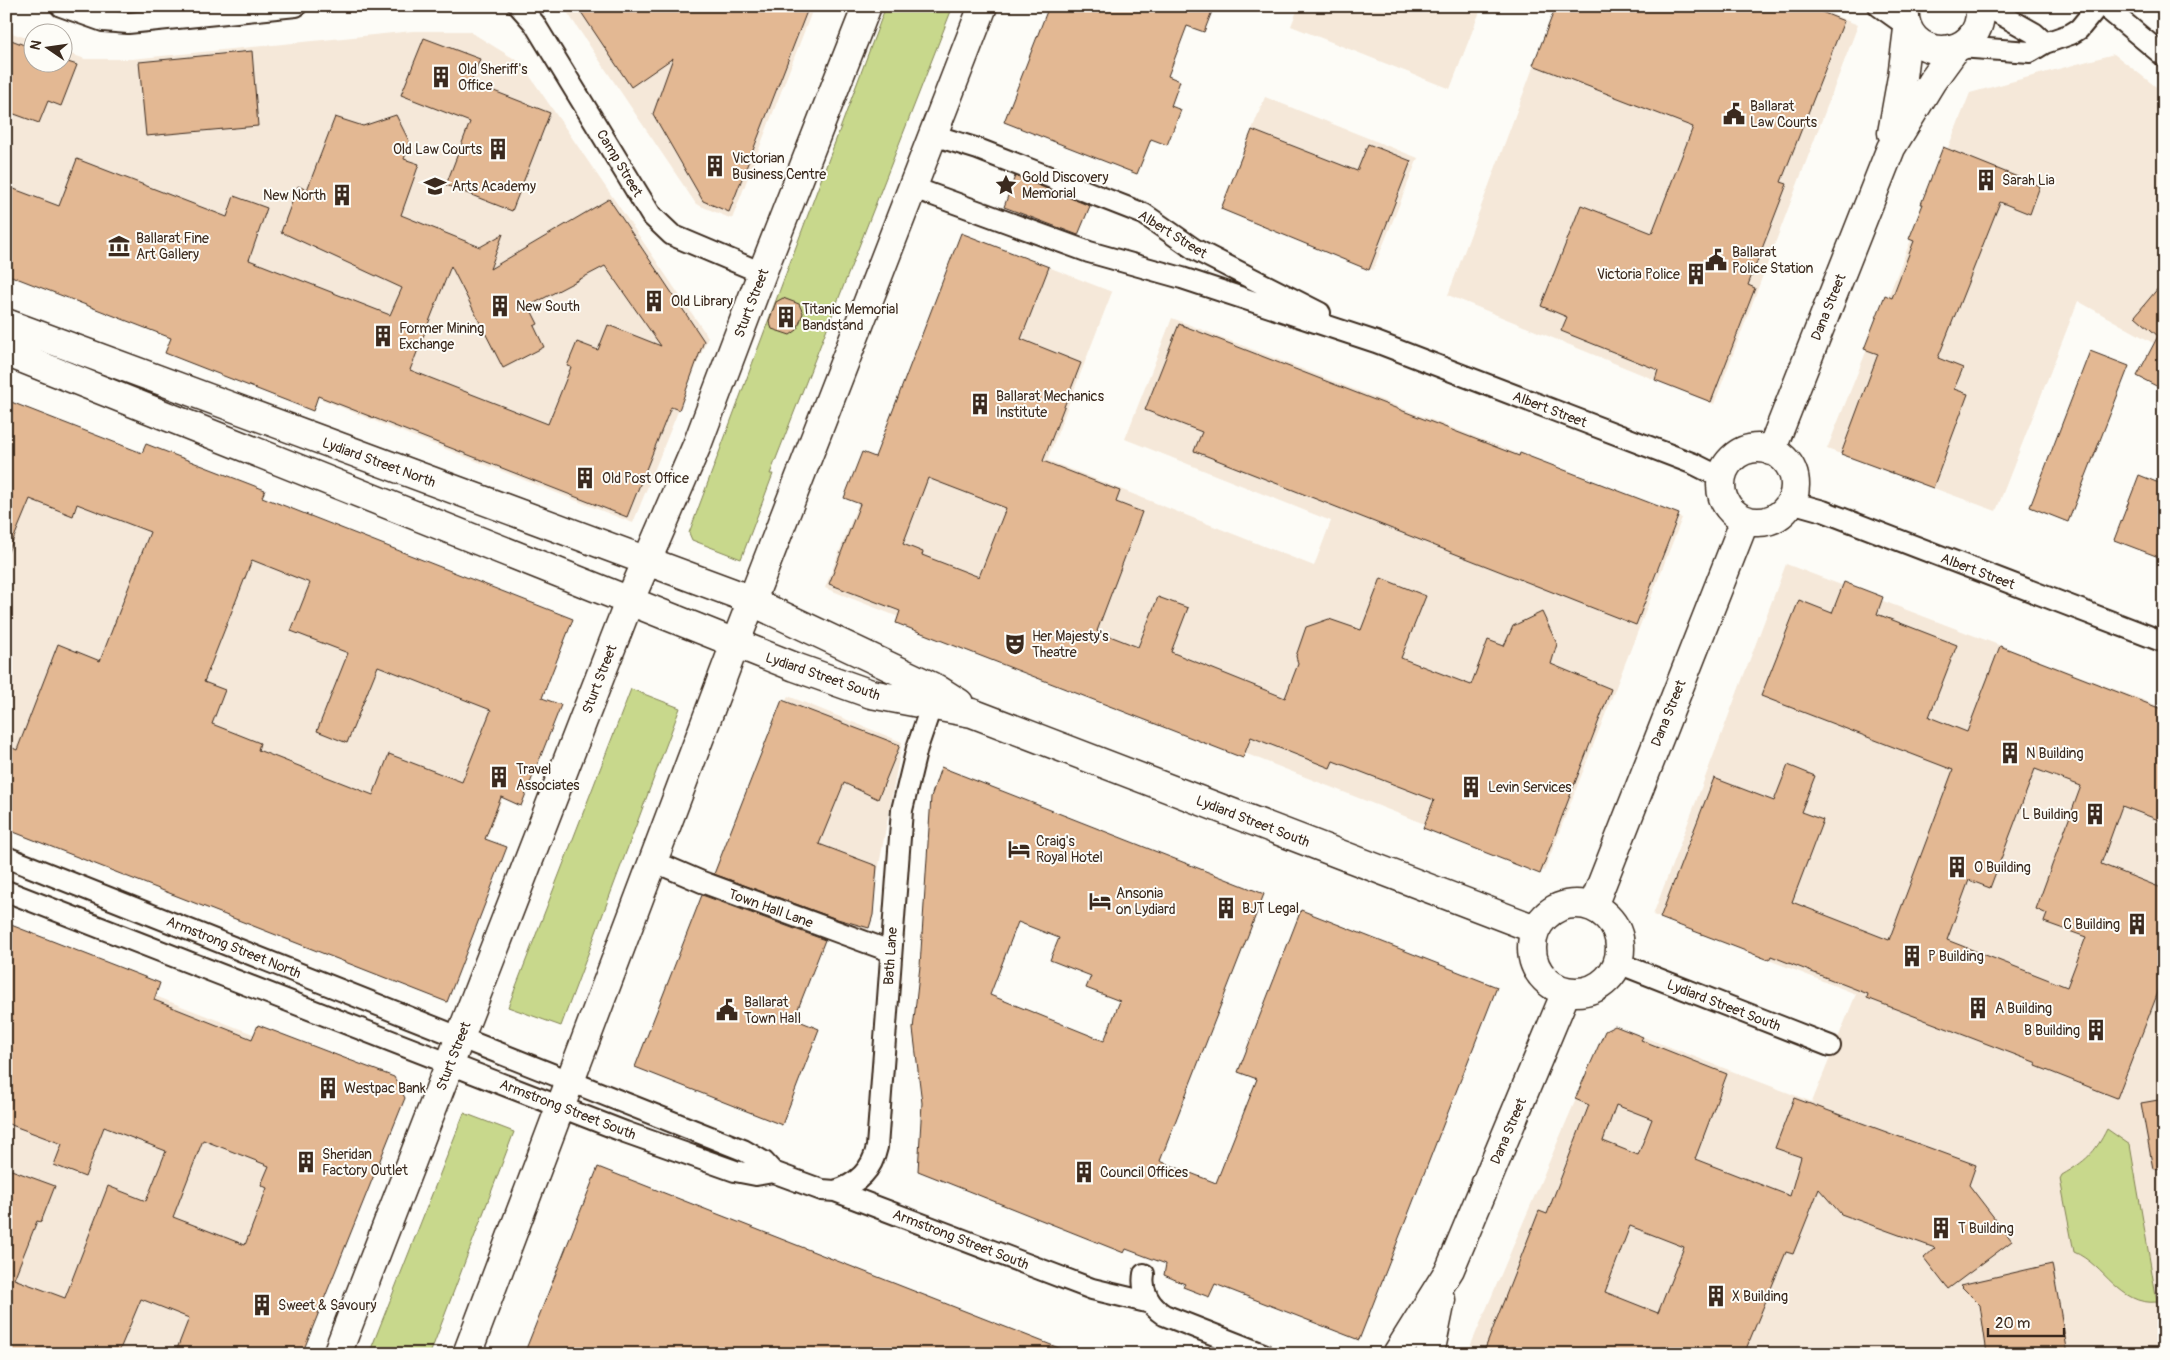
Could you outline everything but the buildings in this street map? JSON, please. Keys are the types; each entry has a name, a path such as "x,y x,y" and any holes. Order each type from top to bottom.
{"street":[{"path":"62,6 115,14 128,23 296,6"},
{"name":"Camp Street","path":"519,6 534,22 651,215 672,235 762,273"},
{"name":"Sturt Street","path":"337,1354 629,602 697,445 867,6"},
{"path":"467,1354 831,393 914,188 983,6"},
{"path":"1880,6 1907,20 1916,40 1928,48 1942,51 1958,48 2025,52 2071,34 2087,20 2098,6"},
{"name":"Dana Street","path":"1771,451 1884,163 1897,136 1932,81 1958,48 1972,38 1980,16 1980,6"},
{"path":"1986,6 2034,33 2045,43"},
{"path":"2104,6 2164,56"},
{"name":"Dana Street","path":"1884,163 1898,105 1907,20"},
{"name":"Albert Street","path":"933,135 978,149 1144,214 1194,249 1376,342"},
{"name":"Albert Street","path":"914,188 1089,252 1182,278 1376,342 1694,464 1722,478"},
{"name":"Lydiard Street North","path":"6,323 365,458 647,559 752,601"},
{"path":"6,352 735,644"},
{"path":"1763,448 1784,459 1791,468 1795,491 1791,502 1784,512 1769,520 1758,522 1745,520 1735,514 1725,502 1722,478 1728,464 1736,456 1748,450 1763,448"},
{"name":"Albert Street","path":"1791,502 1823,511 2164,642"},
{"name":"Dana Street","path":"1593,906 1745,520"},
{"name":"Lydiard Street South","path":"752,601 935,696 972,712 1535,929"},
{"name":"Lydiard Street South","path":"735,644 860,691 935,696"},
{"name":"Bath Lane","path":"835,1191 852,1184 866,1173 873,1161 877,1147 890,951 904,795 935,696"},
{"name":"Armstrong Street North","path":"6,857 461,1037"},
{"name":"Town Hall Lane","path":"653,861 702,882 890,951"},
{"path":"6,891 450,1063"},
{"path":"1576,903 1593,906 1608,916 1617,930 1621,946 1618,963 1610,977 1598,987 1582,992 1566,992 1548,983 1536,968 1531,949 1535,929 1545,915 1560,906 1576,903"},
{"name":"Lydiard Street South","path":"1618,963 1830,1046"},
{"name":"Dana Street","path":"1430,1354 1437,1312 1450,1270 1566,992"},
{"name":"Armstrong Street South","path":"461,1037 743,1150 764,1162 773,1172 822,1190 835,1191 1092,1289 1151,1302"},
{"name":"Armstrong Street South","path":"450,1063 625,1132 734,1171 756,1175 773,1172"},
{"name":"Dana Street","path":"1397,1354 1450,1270"},
{"path":"1144,1274 1144,1288 1154,1308 1167,1317 1263,1354"}],"shaded area":[{"path":"563,6 814,6 732,219 696,204"},
{"path":"1299,6 1482,6 1450,89 1291,26"},
{"path":"1556,6 1811,6 1858,25 1714,404 1448,295"},
{"path":"6,31 22,37 22,72 72,72 72,54 85,59 132,59 413,31 469,31 521,63 708,337 633,523 387,426 6,270"},
{"path":"2114,54 2164,93 2164,349 2078,301 1996,511 1827,449 1970,93"},
{"path":"1265,97 1418,158 1373,270 1220,209"},
{"path":"964,234 1112,292 1047,460 1314,566 1331,521 1125,439 1172,318 1682,518 1544,871 825,588"},
{"path":"6,404 571,625 430,981 6,812"},
{"path":"1786,564 2164,708 2164,1354 1467,1354 1605,1031 1615,1026 1812,1102 1856,994 1653,915"},
{"path":"788,696 902,742 866,935 716,878"},
{"path":"6,938 392,1088 286,1354 6,1354"}],"green space":[{"path":"886,6 953,6 770,474 773,474 741,559 692,540 689,533"},
{"path":"631,689 680,708 561,1026 508,1007"},
{"path":"464,1113 514,1132 430,1354 369,1354"},
{"path":"2107,1129 2130,1145 2157,1302 2144,1302 2132,1298 2085,1258 2074,1252 2060,1179 2062,1175 2089,1156"}],"place":[{"name":"Old Sheriff's Office","path":"441,77"},
{"name":"Ballarat Law Courts","path":"1734,114"},
{"name":"Old Law Courts","path":"498,149"},
{"name":"Victorian Business Centre","path":"715,166"},
{"name":"Sarah Lia","path":"1986,180"},
{"name":"Gold Discovery Memorial","path":"1006,185"},
{"name":"Arts Academy","path":"435,186"},
{"name":"New North","path":"342,195"},
{"name":"Ballarat Fine Art Gallery","path":"119,246"},
{"name":"Ballarat Police Station","path":"1716,260"},
{"name":"Victoria Police","path":"1696,274"},
{"name":"Old Library","path":"654,301"},
{"name":"New South","path":"500,306"},
{"name":"Titanic Memorial Bandstand","path":"786,317"},
{"name":"Former Mining Exchange","path":"383,336"},
{"name":"Ballarat Mechanics Institute","path":"980,404"},
{"name":"Old Post Office","path":"585,478"},
{"name":"Her Majesty's Theatre","path":"1015,644"},
{"name":"N Building","path":"2010,753"},
{"name":"Travel Associates","path":"499,777"},
{"name":"Levin Services","path":"1471,787"},
{"name":"L Building","path":"2095,814"},
{"name":"Craig's Royal Hotel","path":"1019,849"},
{"name":"O Building","path":"1957,867"},
{"name":"Ansonia on Lydiard","path":"1100,901"},
{"name":"BJT Legal","path":"1226,908"},
{"name":"C Building","path":"2137,924"},
{"name":"P Building","path":"1912,956"},
{"name":"A Building","path":"1978,1008"},
{"name":"Ballarat Town Hall","path":"727,1010"},
{"name":"B Building","path":"2096,1030"},
{"name":"Westpac Bank","path":"328,1088"},
{"name":"Sheridan Factory Outlet","path":"306,1162"},
{"name":"Council Offices","path":"1084,1172"},
{"name":"T Building","path":"1941,1228"},
{"name":"X Building","path":"1716,1296"},
{"name":"Sweet & Savoury","path":"262,1305"}]}
